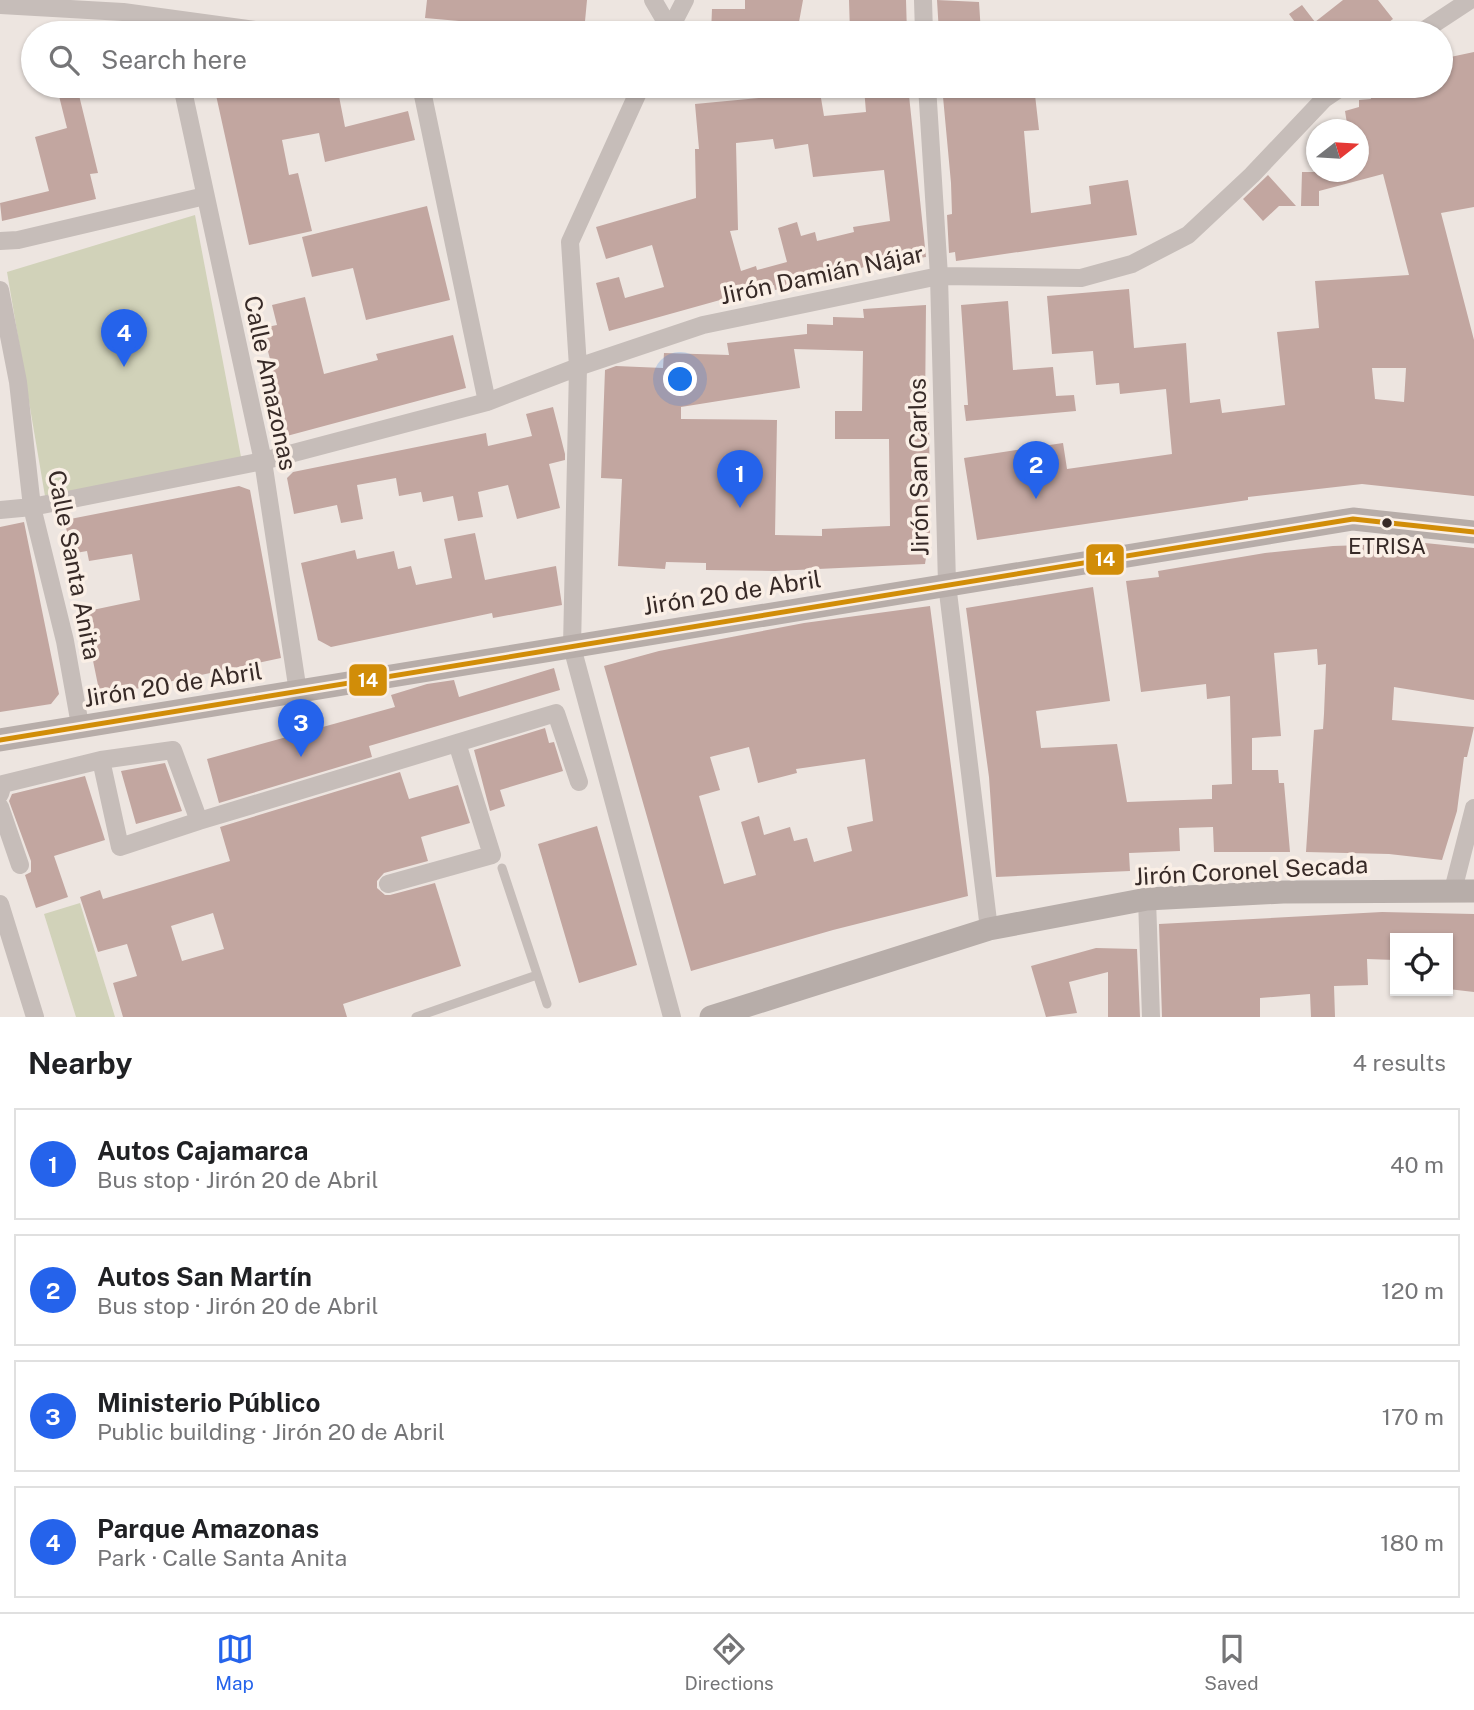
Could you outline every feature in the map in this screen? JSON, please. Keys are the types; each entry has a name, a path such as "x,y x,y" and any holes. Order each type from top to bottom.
{"main road":[{"name":"Jirón 20 de Abril","path":"0,740 1353,519 1474,532"},
{"name":"Jirón Coronel Secada","path":"711,1017 989,929 1147,899 1283,892 1464,890"}],"street":[{"path":"653,0 664,21"},
{"path":"674,21 685,0"},
{"path":"923,0 924,21"},
{"path":"1438,21 1470,0"},
{"path":"0,5 124,6 162,21"},
{"name":"Calle Amazonas","path":"185,98 263,461 298,692"},
{"path":"424,98 487,401"},
{"path":"636,98 570,242 578,367 572,646 672,1017"},
{"name":"Jirón San Carlos","path":"928,98 939,276 947,584 989,929"},
{"name":"Jirón Damián Nájar","path":"0,510 32,507 263,461 487,401 703,325 939,276 1081,278 1132,264 1188,235 1252,175 1325,98"},
{"path":"0,241 18,240 205,196"},
{"name":"Calle Santa Anita","path":"0,290 18,382 32,507 62,629 80,725"},
{"path":"101,760 120,847 556,713 579,782"},
{"path":"388,884 492,855 457,743"},
{"path":"0,794 3,784 101,760 173,750 198,821"},
{"path":"0,807 20,865"},
{"path":"1464,890 1474,808"},
{"path":"1147,899 1151,1017"},
{"path":"0,904 35,1017"}],"lane":[{"path":"502,869 547,1004"},
{"path":"416,1017 537,975"}],"green space":[{"path":"195,215 242,462 46,502 7,272"},
{"path":"80,903 115,1017 76,1017 44,914"}],"building":[{"path":"427,0 587,0 585,21 459,21 425,18"},
{"path":"745,0 803,0 799,21 712,21 712,9 745,9"},
{"path":"849,0 906,0 907,21 850,21"},
{"path":"937,0 979,2 980,21 938,21"},
{"path":"1343,0 1378,0 1393,19 1390,21 1316,21"},
{"path":"1302,5 1314,21 1294,21 1289,14"},
{"path":"1474,52 1474,207 1441,213 1474,340 1474,496 1362,484 1248,497 1248,500 977,540 964,458 1063,443 1067,469 1172,454 1166,389 1120,394 1119,383 1096,385 1093,351 1052,354 1047,296 1129,289 1134,348 1186,343 1190,403 1220,399 1222,413 1285,405 1277,332 1319,328 1315,281 1409,275 1383,174 1369,178 1369,119 1346,119 1345,111 1359,107 1359,100 1453,98 1453,56","holes":["1372,368 1406,368 1404,402 1375,399"]},
{"path":"60,98 80,98 98,173 90,174 96,199 2,221 0,203 49,191 35,137 67,128"},
{"path":"217,98 339,98 345,127 408,111 415,140 325,162 319,133 282,140 289,175 298,173 312,231 249,245"},
{"path":"758,98 821,98 824,116 866,112 865,98 909,98 926,257 876,264 775,290 774,285 609,331 596,283 619,277 625,298 664,287 652,245 606,259 596,227 696,198 695,149 699,149 695,104","holes":["773,139 775,149 808,144 813,177 884,170 890,221 853,227 854,232 817,241 815,232 801,236 797,222 778,228 787,262 741,271 730,231 738,230 736,143"]},
{"path":"943,98 1035,98 1039,130 1024,131 1031,213 1091,204 1089,186 1128,180 1137,235 956,261 955,252 949,253 947,215 952,214"},
{"path":"1302,172 1306,172 1306,182 1353,182 1319,191 1319,206 1301,206"},
{"path":"1268,175 1296,206 1279,206 1263,221 1243,199"},
{"path":"427,206 450,300 366,320 353,268 312,277 302,237"},
{"path":"305,297 324,374 378,360 376,354 453,335 466,388 283,437 264,364 271,363 262,328 277,325 272,305"},
{"path":"1008,301 1013,370 1053,367 1056,396 1074,395 1076,411 966,421 964,405 968,405 961,305"},
{"path":"926,305 925,412 929,412 930,532 925,564 775,571 706,570 706,563 666,562 665,569 618,566 622,479 601,478 605,370 616,366 663,368 664,353 729,355 727,343 807,334 807,324 833,325 833,317 864,318 863,309","holes":["794,349 863,351 862,411 835,411 835,439 889,439 890,526 822,529 822,536 775,535 777,420 681,419 681,407 800,388"]},
{"path":"553,407 565,454 565,460 549,464 560,508 517,519 508,485 478,492 483,517 458,521 453,496 423,502 421,492 399,496 396,478 357,485 363,519 341,523 337,505 294,514 287,478 293,472 486,433 488,446 532,436 526,414"},
{"path":"239,486 250,490 281,658 107,695 99,690 83,612 140,600 132,554 89,561 87,551 70,554 65,520"},
{"path":"24,522 59,694 51,704 0,712 0,527"},
{"path":"475,533 485,580 556,566 562,605 493,618 492,613 331,647 318,640 301,563 355,550 357,559 394,551 398,569 411,566 416,585 452,578 444,539"},
{"path":"1425,543 1474,548 1474,700 1394,687 1392,720 1474,727 1467,757 1464,757 1457,811 1442,860 1389,854 1306,852 1314,730 1323,729 1324,714 1326,664 1318,665 1317,649 1274,653 1281,736 1252,738 1252,770 1278,770 1279,783 1284,783 1290,852 1214,852 1213,827 1179,828 1180,851 1129,853 1130,871 996,877 989,777 966,608 1093,587 1110,701 1036,711 1041,748 1117,744 1127,802 1212,799 1212,785 1232,784 1230,696 1207,699 1206,684 1141,692 1126,581 1159,577 1158,571 1265,553 1333,546"},
{"path":"930,606 968,896 833,930 691,971 604,666 659,651 804,623","holes":["749,747 758,783 797,773 796,769 865,759 873,821 847,827 852,851 814,862 807,838 794,841 790,827 764,835 759,816 741,822 756,875 724,884 699,796 720,790 710,757"]},
{"path":"554,668 560,690 369,746 372,757 219,803 207,759 395,707 391,695 427,684 454,680 459,697"},
{"path":"545,728 549,743 554,742 563,771 500,790 505,806 490,811 474,750"},
{"path":"165,763 182,811 136,824 121,771"},
{"path":"400,772 409,799 458,785 470,823 421,837 428,861 384,873 377,881 377,888 385,895 390,895 435,883 461,966 343,1004 347,1017 123,1017 113,983 137,976 127,944 98,952 80,897 100,890 103,899 230,861 220,827","holes":["213,913 224,949 182,961 171,926"]},
{"path":"85,776 105,840 54,856 68,897 36,908 25,875 31,872 31,861 9,801 12,794"},
{"path":"597,826 637,965 579,983 538,844"},
{"path":"1382,912 1474,914 1474,992 1453,990 1453,933 1390,933 1390,960 1367,959 1368,985 1334,986 1335,1017 1311,1017 1310,994 1260,998 1260,1017 1162,1017 1159,924"},
{"path":"1096,948 1137,949 1140,1017 1108,1017 1108,972 1069,982 1077,1013 1046,1017 1031,966"}],"transit line":[{"name":"14","path":"0,740 1353,519 1474,532"}],"place":[{"name":"Parque Amazonas","path":"124,367"},
{"name":"Autos San Martín","path":"1036,499"},
{"name":"Autos Cajamarca","path":"740,508"},
{"name":"ETRISA","path":"1387,523"},
{"name":"Ministerio Público","path":"301,757"}]}
